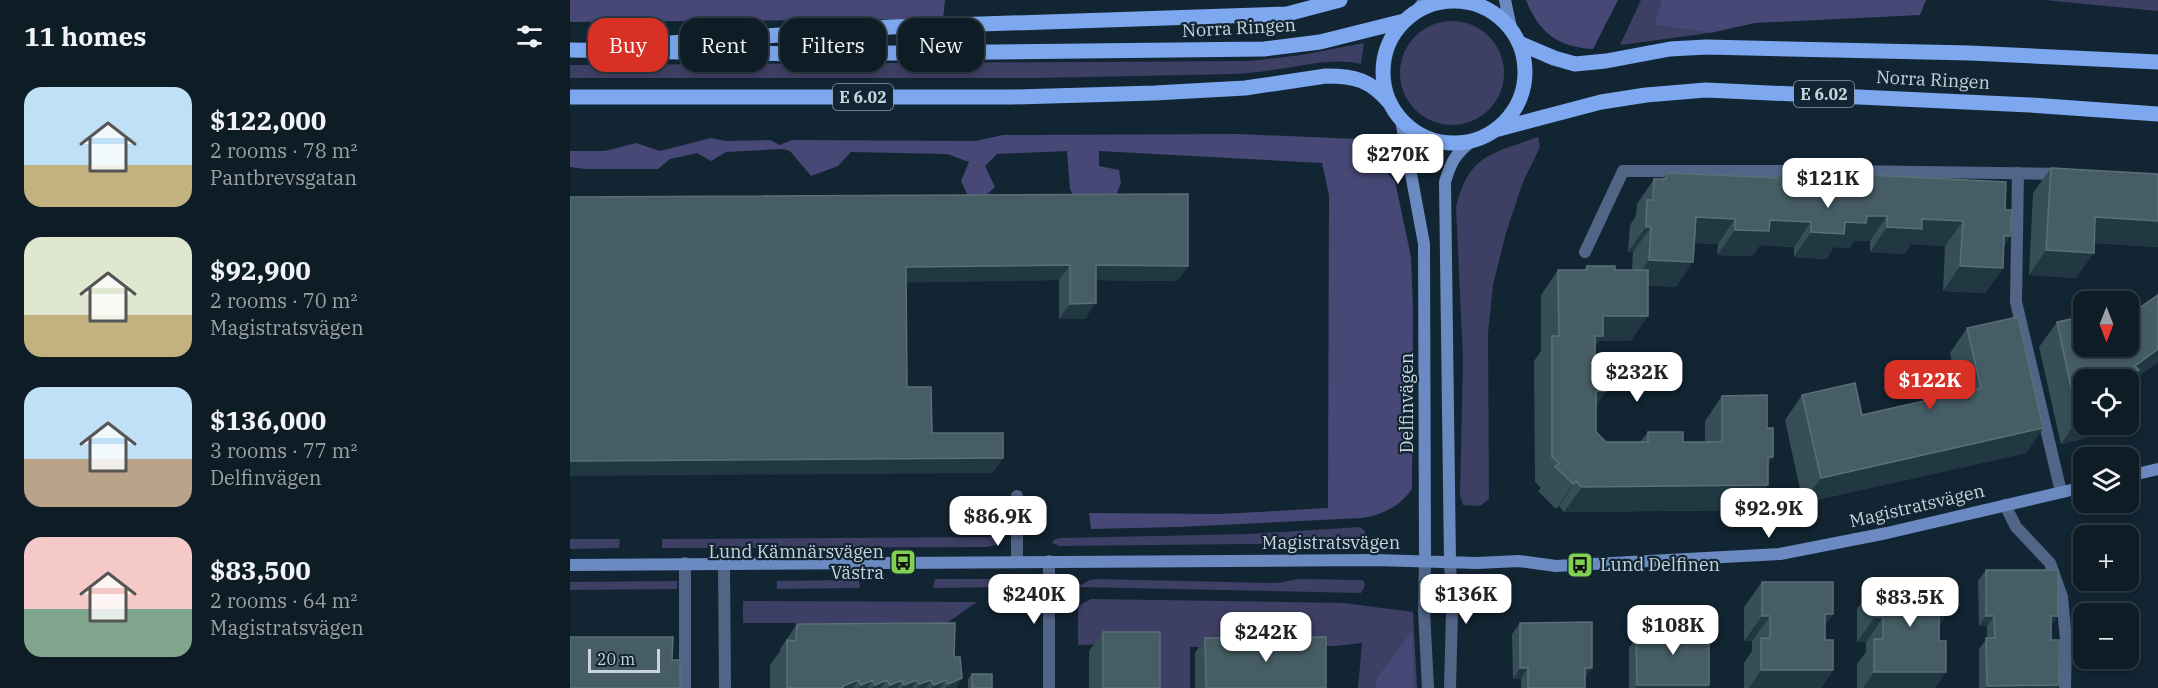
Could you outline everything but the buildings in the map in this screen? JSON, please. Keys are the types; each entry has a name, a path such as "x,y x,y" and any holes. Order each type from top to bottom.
{"main road":[{"path":"570,50 891,27 1287,14 1340,0"},
{"name":"Norra Ringen","path":"570,50 799,54 1264,49 1320,42 1409,17 1429,5 1460,1 1491,11 1516,37 1554,58 1575,64 1606,61 1671,49 1706,47 1970,53 2158,62"},
{"name":"Norra Ringen","path":"1390,103 1385,89 1383,67 1389,43 1409,17"},
{"name":"Norra Ringen","path":"1495,130 1507,119 1521,95 1525,68 1516,37"},
{"name":"Norra Ringen","path":"570,97 1012,97 1245,88 1339,76 1354,77 1369,83 1378,89 1401,120 1425,137 1451,143 1472,141 1495,130 1601,102 1646,95 1706,90 1994,103 2158,114"}],"street":[{"path":"1409,17 1425,0"},
{"path":"1505,0 1516,37"},
{"name":"Delfinvägen","path":"1401,120 1424,244 1424,610 1428,688"},
{"path":"1450,688 1452,611 1445,182 1451,163 1458,151 1472,141"},
{"path":"1585,252 1623,171 2076,174"},
{"path":"2018,173 2016,302 2061,492"},
{"path":"2139,473 2158,469"},
{"name":"Magistratsvägen","path":"570,565 1050,561 1519,561 1557,566 1580,565 1780,554 1887,533 2073,489"},
{"path":"1017,496 1017,562"},
{"path":"2005,505 2016,527 2050,563 2062,597 2066,640 2065,688"},
{"path":"1049,688 1050,561"},
{"path":"685,563 685,688"},
{"path":"724,563 725,688"}],"shaded area":[{"path":"570,0 945,0 943,18 780,18 780,20 768,20 768,18 680,18 680,21 668,21 668,18 588,18 588,22 570,22"},
{"path":"1526,0 1618,0 1593,49 1570,45 1551,36 1537,21"},
{"path":"1641,0 1661,0 1656,25 1710,33 1620,45"},
{"path":"1661,0 1926,0 1920,15 1755,23 1710,33 1655,25"},
{"path":"2044,0 2158,0 2158,11"},
{"path":"1452,21 1472,25 1489,36 1500,53 1504,73 1500,93 1489,110 1472,121 1452,125 1432,121 1415,110 1404,93 1400,73 1404,53 1415,36 1432,25"},
{"path":"1364,43 1361,64 1324,62 1234,74 1037,78 570,78 570,65 588,65 588,72 668,72 668,64 680,64 680,72 768,72 768,64 780,64 780,72 886,72 886,63 898,63 898,72 984,72 984,63 1250,61 1301,55"},
{"path":"1238,134 1358,139 1374,160 1395,181 1411,257 1412,489 1396,505 1377,515 1362,518 1179,527 1091,529 1089,513 1221,514 1328,508 1329,195 1322,163 1099,151 1099,166 1119,170 1121,183 1115,198 1074,197 1070,189 1067,151 997,154 985,166 995,187 983,198 968,196 961,181 969,162 947,154 851,152 838,166 811,176 790,151 782,149 726,152 711,161 697,153 670,159 658,169 570,167 570,151 605,151 636,143 660,151 711,138 725,141 770,140 780,145 792,140 975,141 1003,135"},
{"path":"1538,137 1540,147 1523,182 1506,233 1493,285 1488,333 1489,499 1480,506 1463,505 1460,495 1463,359 1456,207 1461,189 1468,176 1484,158"},
{"path":"1360,527 1365,531 1364,541 1336,543 1060,546 1052,543 1055,539 1061,538 1250,534"},
{"path":"998,537 996,545 986,547 662,548 662,539"},
{"path":"570,539 620,539 619,548 570,549"},
{"path":"935,579 1002,579 1020,587 933,588"},
{"path":"1096,579 1277,583 1299,579 1361,580 1364,581 1365,586 1361,593 1077,587"},
{"path":"677,581 677,589 570,590 570,582"},
{"path":"777,581 859,581 860,588 777,589"},
{"path":"1091,599 1344,603 1413,612 1417,688 1358,688 1362,643 1336,646 1190,647 1190,688 1155,688 1156,643 1078,645 1078,606"},
{"path":"743,601 977,602 947,623 743,623"},
{"path":"1412,631 1414,688 1376,688 1377,678"}],"place":[{"name":"Lund Kämnärsvägen Västra","path":"903,562"},
{"name":"Lund Delfinen","path":"1580,565"}]}
